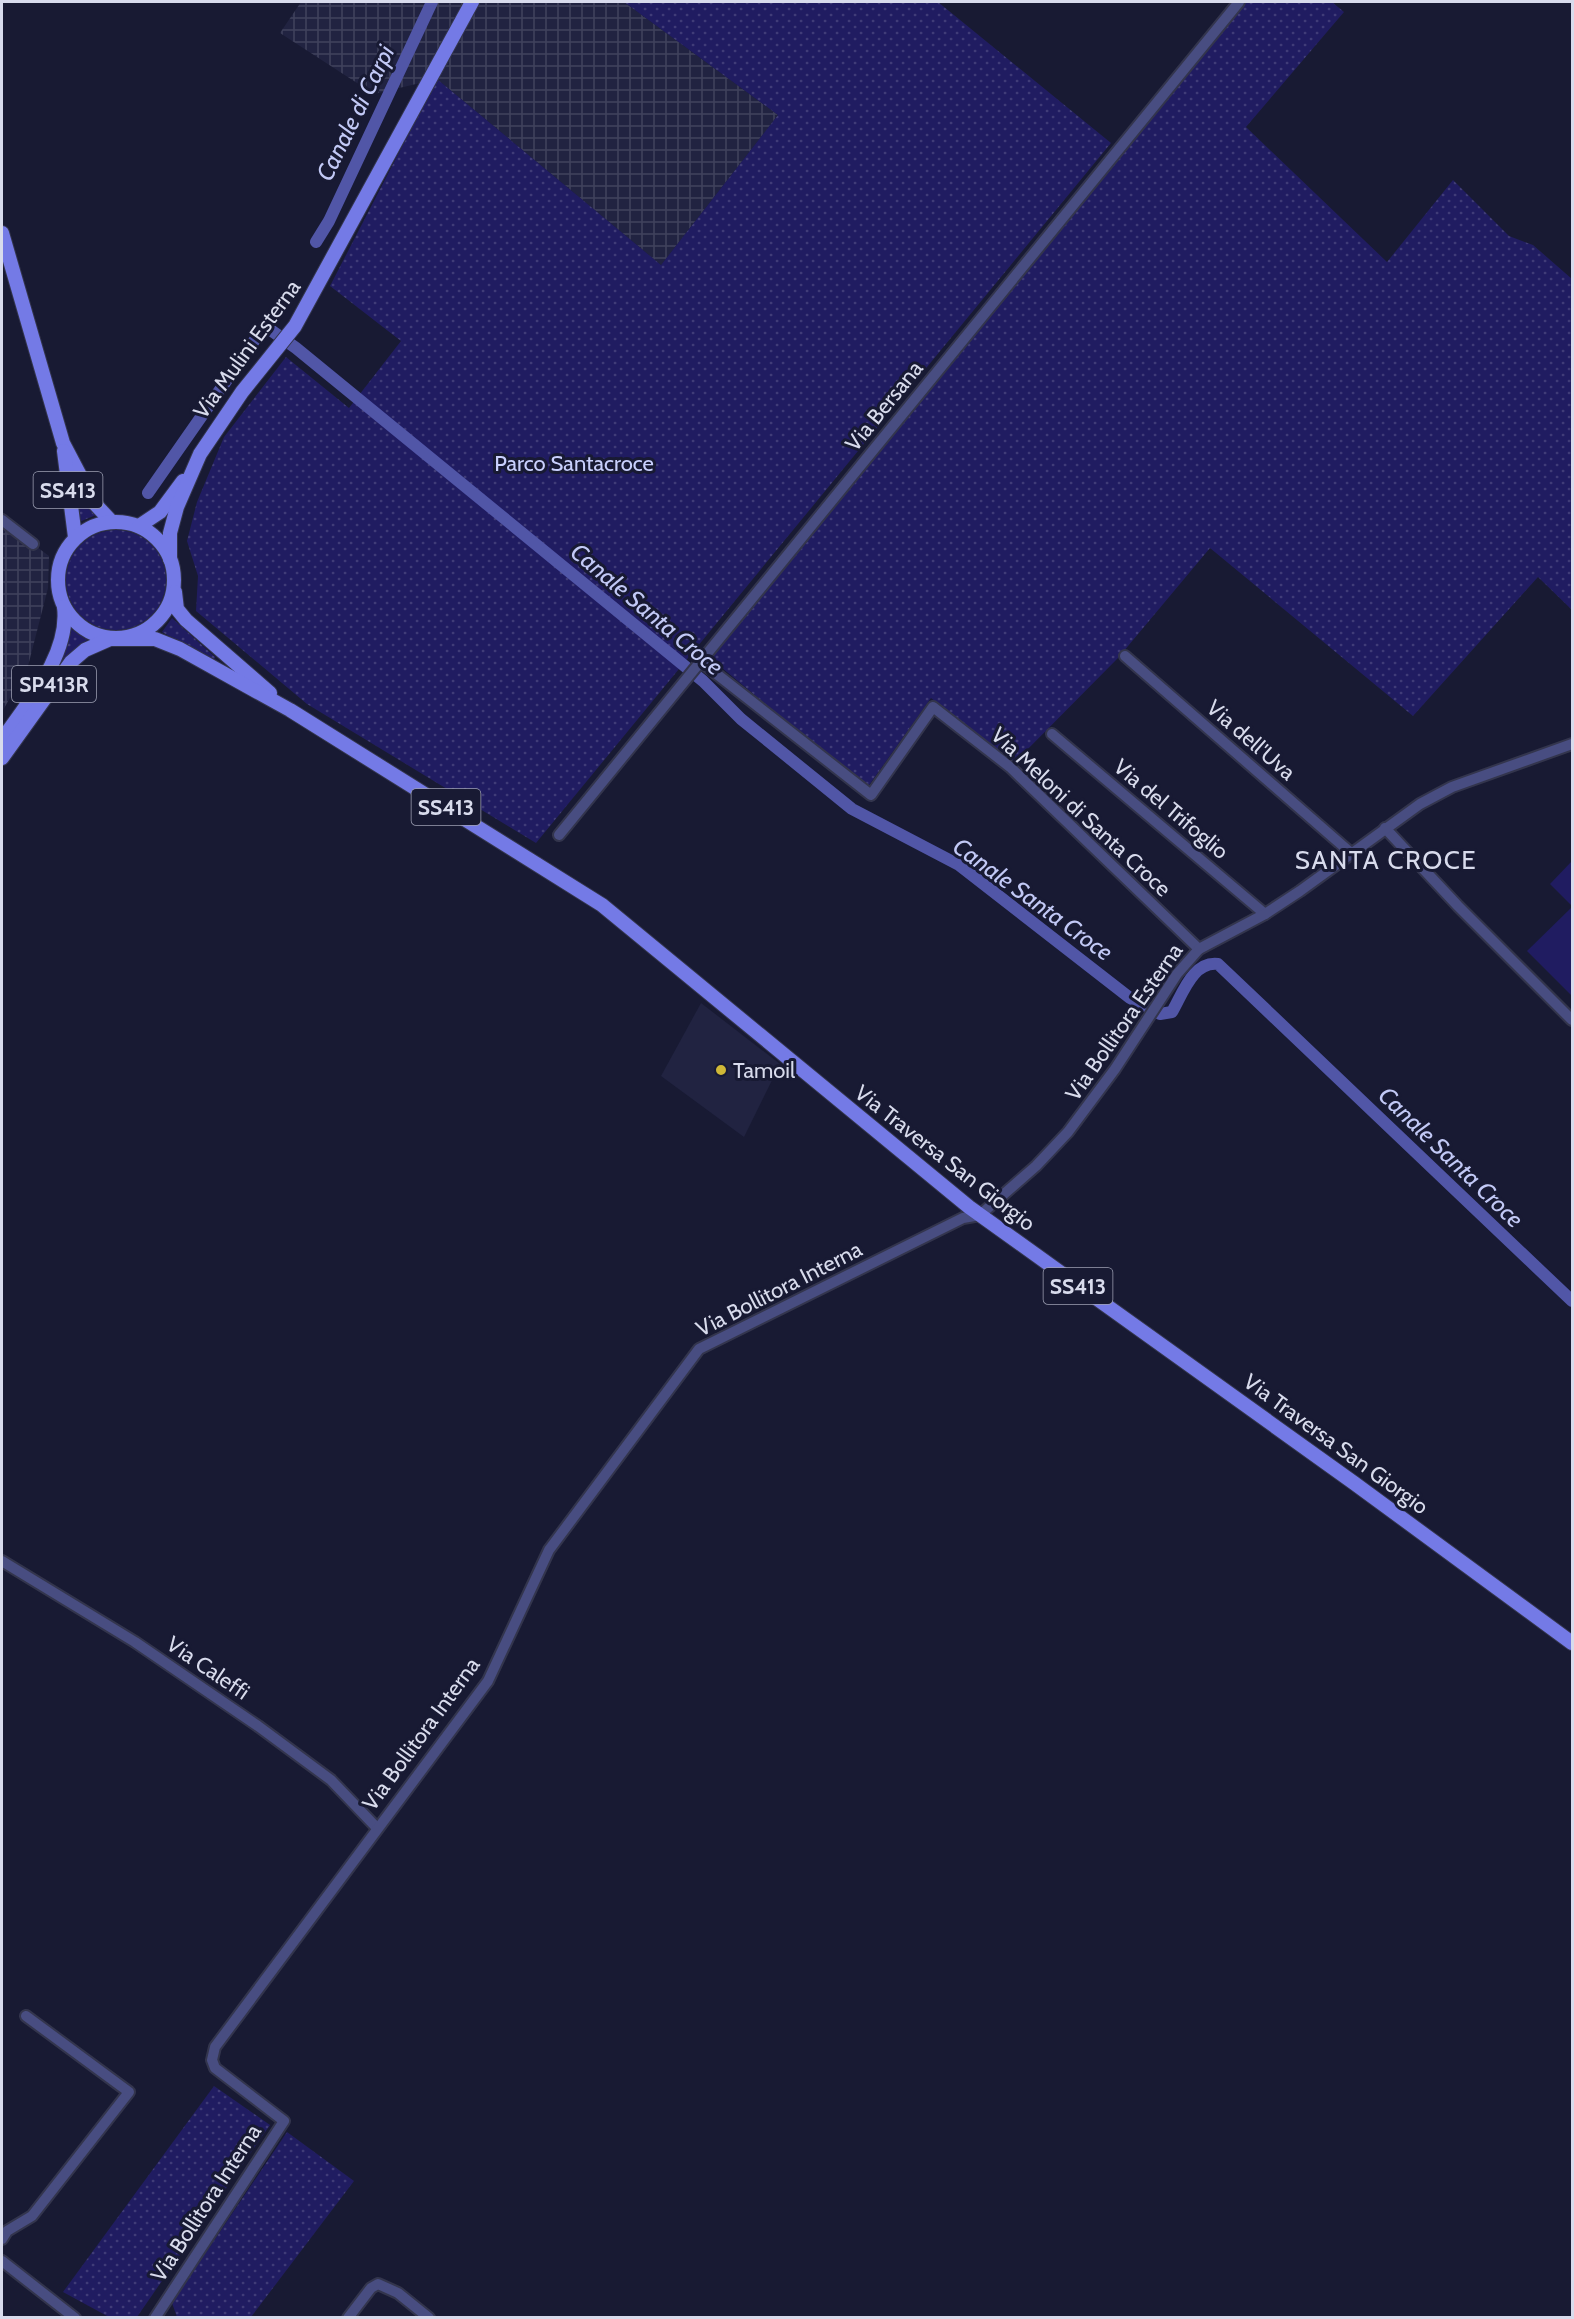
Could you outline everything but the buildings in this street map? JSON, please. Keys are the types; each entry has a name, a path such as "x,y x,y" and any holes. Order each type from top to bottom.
{"main road":[{"name":"Via Mulini Esterna","path":"139,526 160,512 193,467 209,437 295,326 472,2"},
{"name":"SS413","path":"2,233 63,443 75,537"},
{"name":"SS413","path":"63,443 95,504 111,521"},
{"name":"Via Mulini Esterna","path":"170,559 171,533 193,467"},
{"name":"SS413","path":"111,521 139,526 158,540 170,559 174,584 169,605 156,622 127,637 97,635 83,629 72,619 64,605 59,588 59,569 65,553 75,537 92,526 111,521"},
{"name":"Via Traversa San Giorgio","path":"174,584 177,609 186,620 290,710"},
{"name":"SP413R","path":"2,740 30,699 58,648 65,626 64,605"},
{"name":"SP413R","path":"2,758 71,662 96,643 127,637"},
{"name":"Via Traversa San Giorgio","path":"127,637 155,639 180,649 290,710 602,905 980,1215 1401,1516 1572,1643"}],"street":[{"name":"Via Bersana","path":"559,836 1239,2"},
{"path":"2,520 33,544"},
{"name":"Via dell'Uva","path":"1125,656 1351,853"},
{"name":"Via Meloni di Santa Croce","path":"699,663 871,795 933,707 1010,767 1199,949"},
{"name":"Via del Trifoglio","path":"1052,734 1265,914"},
{"name":"Via Bollitora Esterna","path":"980,1215 1036,1166 1068,1132 1145,1024 1187,960 1199,949 1265,914 1402,815 1452,787 1572,744"},
{"path":"1384,828 1572,1020"},
{"name":"Via Bollitora Interna","path":"155,2318 284,2121 215,2068 212,2060 215,2047 488,1681 549,1550 699,1349 963,1218 980,1215"},
{"name":"Via Caleffi","path":"2,1561 135,1642 258,1726 331,1780 377,1828"},
{"path":"2,2239 7,2231 32,2216 129,2092 26,2016"},
{"path":"2,2261 75,2318"},
{"path":"348,2318 371,2288 378,2284 398,2293 429,2318"}],"shaded area":[{"path":"301,2 624,2 778,115 661,265 437,79 374,94 280,33"},
{"path":"2,521 49,556 48,588 28,666 2,712"},
{"name":"Tamoil","path":"701,1003 780,1064 744,1137 661,1076"}],"green space":[{"name":"Parco Santacroce","path":"624,2 938,2 1111,143 536,843 307,704 196,611 198,576 187,541 197,502 224,437 286,357 349,408 401,341 330,286 437,79 661,265 778,115"},
{"path":"1244,2 1332,2 1344,12 1246,127 1387,262 1453,180 1509,236 1533,245 1572,279 1572,610 1538,577 1413,716 1210,548 1118,658 1014,763 931,698 867,788 710,658 946,363"},
{"path":"76,483 96,515 79,522 73,484"},
{"path":"116,530 144,538 158,552 166,580 158,608 144,622 116,630 88,622 74,608 66,580 74,552 88,538"},
{"path":"172,618 215,657 214,661 162,632"},
{"path":"70,628 87,640 54,673"},
{"path":"1572,861 1572,904 1571,905 1550,884"},
{"path":"1572,907 1572,996 1527,951"},
{"path":"214,2086 270,2125 137,2317 109,2317 63,2292"},
{"path":"287,2132 354,2181 251,2317 177,2317 172,2303"}],"waterway":[{"name":"Canale di Carpi","path":"316,242 329,221 432,2"},
{"name":"Canale di Carpi","path":"148,493 268,321"},
{"name":"Canale Santa Croce","path":"265,326 296,348 703,681 741,719 852,809 959,865 1130,998 1160,1014 1172,1012 1195,973 1209,964 1218,964 1572,1301"}],"place":[{"name":"Tamoil","path":"721,1070"}],"district":[{"name":"SANTA CROCE","path":"1386,860"}]}
